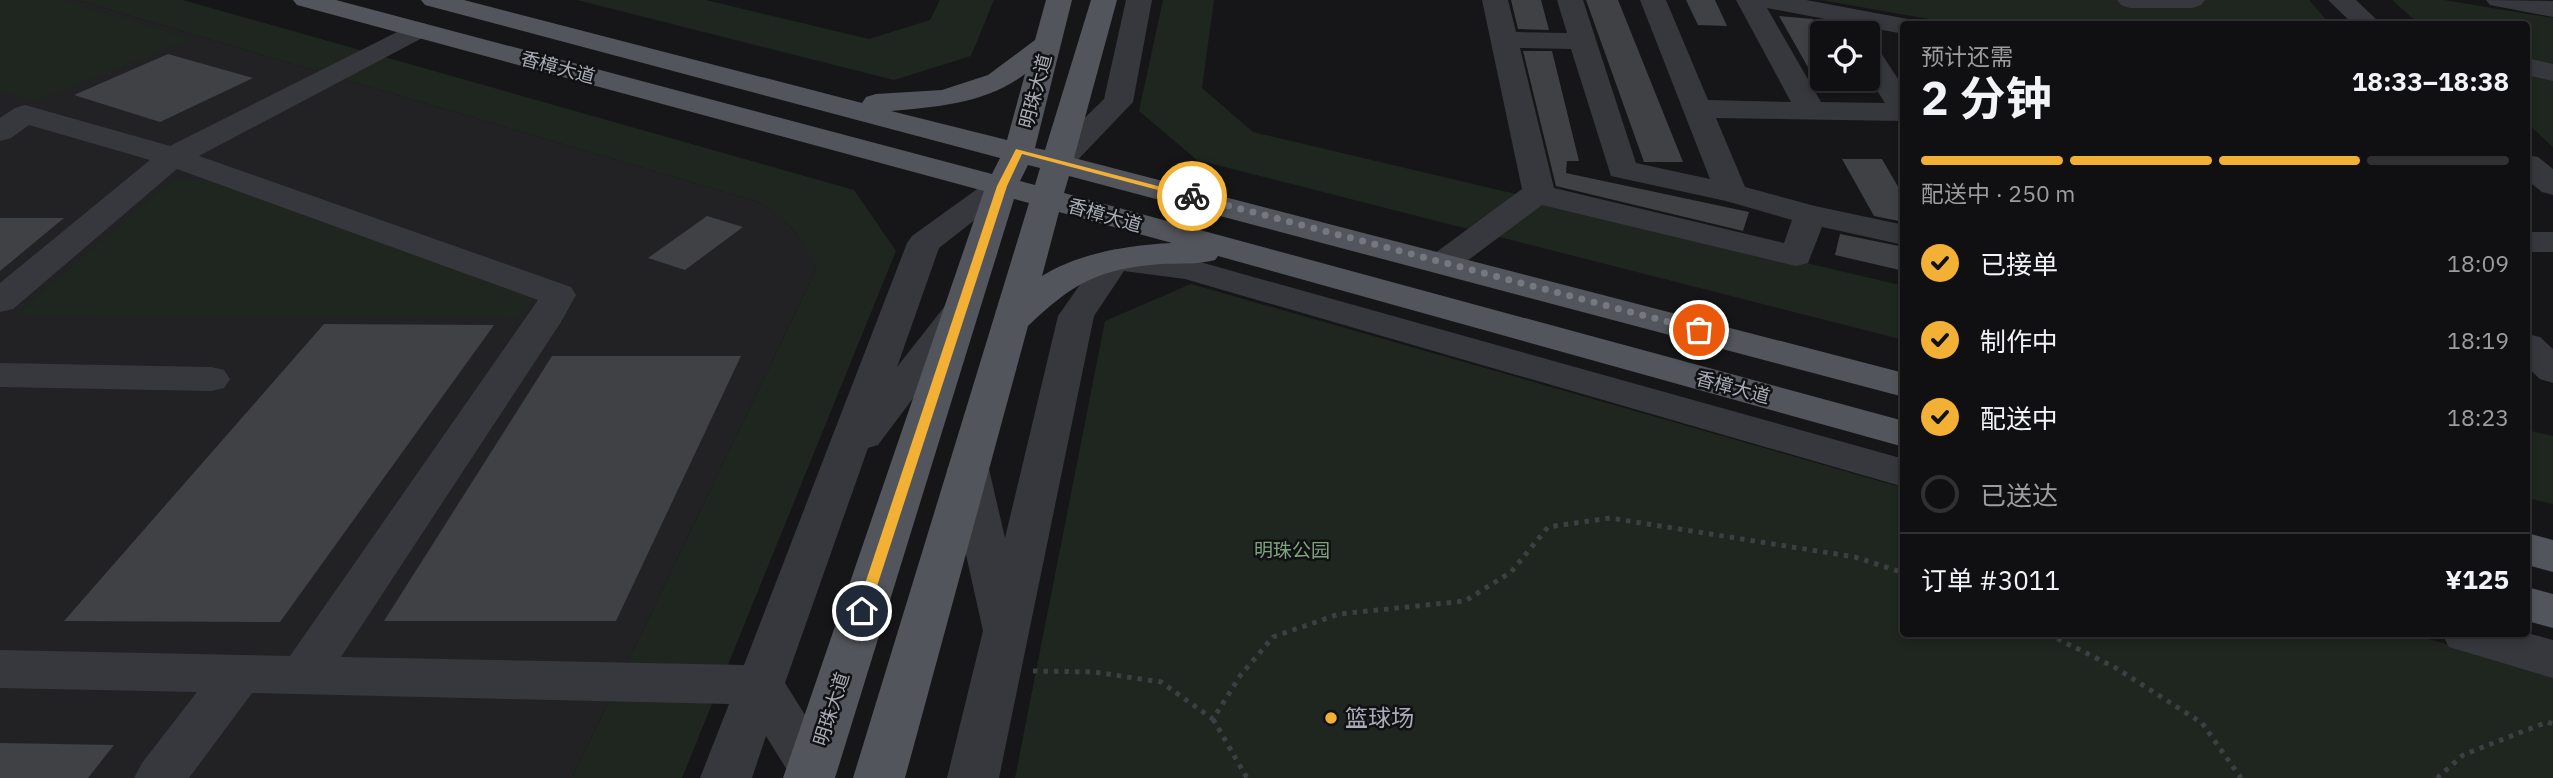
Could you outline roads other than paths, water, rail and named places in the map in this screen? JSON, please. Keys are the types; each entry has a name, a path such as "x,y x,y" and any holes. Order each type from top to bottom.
{"main road":[{"name":"香樟大道","path":"306,0 417,30 1053,180 1443,263 1900,384"},
{"name":"香樟大道","path":"434,0 830,102 1010,168"},
{"name":"明珠大道","path":"810,772 1010,168 1059,0"},
{"path":"879,778 1104,0"},
{"path":"830,102 883,103 945,98 998,81 1048,43"},
{"name":"香樟大道","path":"1053,180 1249,255 1900,433"},
{"path":"1009,324 1061,278 1115,259 1178,252 1249,255"},
{"path":"2530,550 2553,556"},
{"path":"2530,605 2553,611"}],"street":[{"path":"1053,180 1118,102 1139,0"},
{"path":"1443,263 1539,192 1495,0"},
{"path":"1570,0 1622,169 1900,234"},
{"path":"1653,0 1732,193"},
{"path":"1749,0 1811,111"},
{"path":"1764,0 1838,21"},
{"path":"2130,0 2192,0"},
{"path":"2315,0 2342,2 2364,21"},
{"path":"2499,0 2553,9"},
{"path":"1880,25 1900,26"},
{"path":"0,301 173,157 417,30"},
{"path":"1504,40 1582,41"},
{"path":"2530,67 2553,73"},
{"path":"1880,73 1900,105"},
{"path":"1697,109 1900,111"},
{"path":"8,117 173,157 558,295 535,334 303,675"},
{"path":"726,778 924,243 1010,168"},
{"path":"1536,194 1796,256 1810,215"},
{"path":"2530,242 2553,242"},
{"path":"973,778 1076,316 1115,259 1188,269 1900,472"},
{"path":"841,465 961,310"},
{"path":"2530,348 2553,371"},
{"path":"0,375 211,379"},
{"path":"2530,387 2553,388"},
{"path":"968,469 1001,653"},
{"path":"2476,637 2553,659"},
{"path":"0,669 760,685"},
{"path":"160,778 239,674"},
{"path":"760,685 810,772"}],"place":[{"name":"篮球场","path":"1331,718"}],"park label":[{"name":"明珠公园","path":"1292,550"}]}
